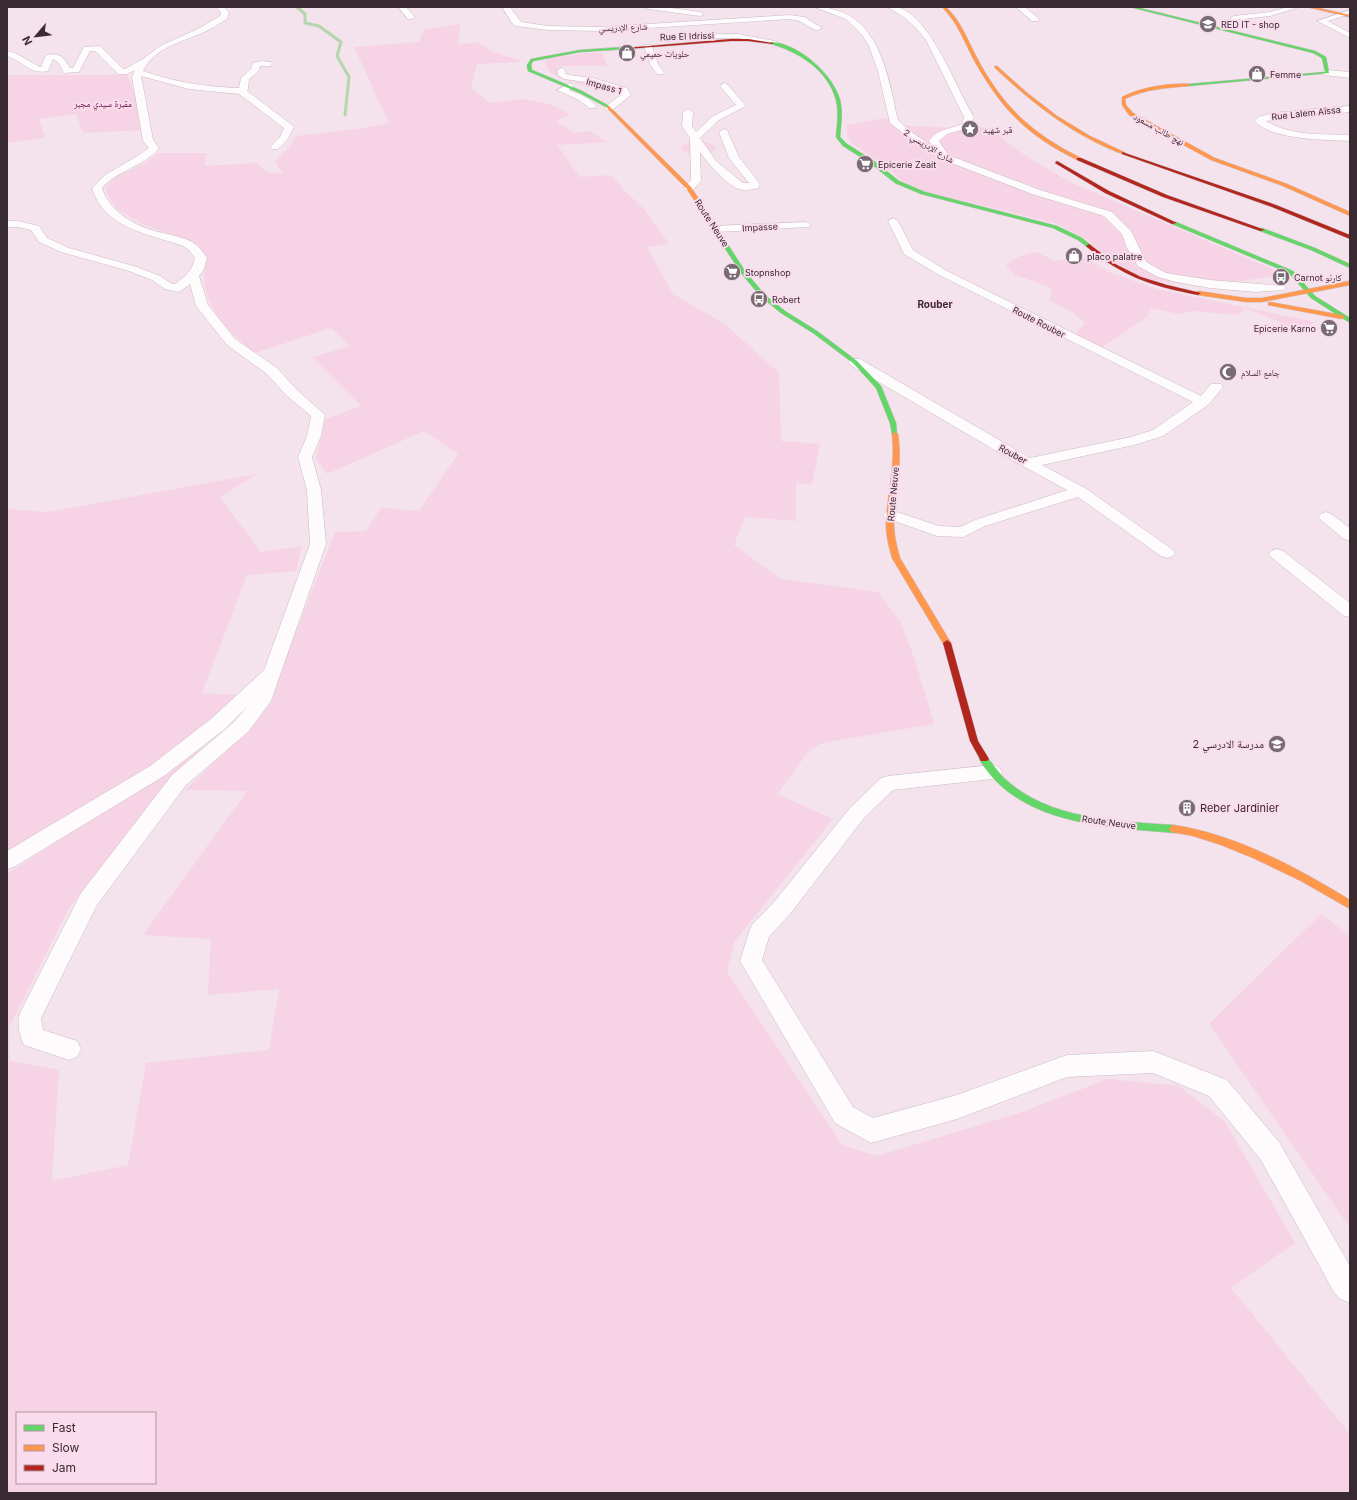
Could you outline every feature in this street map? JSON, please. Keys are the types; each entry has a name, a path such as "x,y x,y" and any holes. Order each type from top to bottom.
{"main road":[{"path":"944,7 954,17 989,82 1008,122"},
{"path":"1132,7 1314,52 1324,57 1327,73"},
{"path":"1309,7 1350,16"},
{"name":"Route Neuve","path":"1211,295 1162,287 1142,280 1106,262 1080,239 1055,227 981,207 923,194 898,182 872,162 845,145 838,137 840,102 835,89 822,73 801,54 775,43 719,40 648,47 578,50 560,52 531,60 529,65 530,71 545,79 570,86 602,102 609,108 689,188 743,272 763,296 783,312 815,332 855,362 879,387 894,423 898,448 891,515 893,548 896,558 946,639 974,742 992,772 1022,798 1059,813 1092,821 1191,831 1248,851 1317,884 1350,905"},
{"path":"1014,97 994,63 1034,102 1063,123 1094,140 1120,151 1271,203 1350,237"},
{"name":"نهج طالب مسعود","path":"1327,73 1154,88 1134,92 1123,98 1124,106 1131,114 1213,159 1285,185 1350,214"},
{"path":"989,82 1015,120 1034,135 1072,156 1174,200 1304,245 1350,266"},
{"path":"1025,112 1050,133 1075,148 1104,162 1195,198 1317,241"},
{"path":"1050,157 1094,185 1142,209 1291,272 1296,275 1308,292 1323,305 1346,319"},
{"path":"1211,295 1280,288 1314,280 1334,287"},
{"path":"1246,300 1278,298 1350,283"},
{"path":"1211,295 1246,300 1346,319"}],"street":[{"path":"7,224 18,224 35,228 42,240 65,250 133,269 156,278 169,287 178,288 193,276 198,269 201,258 190,246 147,232 129,224 107,207 97,192 97,188 101,182 147,156 154,148 148,141 136,76 145,61 151,53 163,45 217,24 224,17 225,12 220,7"},
{"path":"402,7 411,17"},
{"name":"شارع الإدريسي","path":"506,7 514,21 519,24 548,28 600,29 790,17 800,19 818,28"},
{"name":"شارع الإدريسي","path":"648,7 749,19"},
{"name":"شارع الإدريسي 2","path":"818,7 846,17 857,23 879,57 894,124 906,133 944,156 978,171 1036,192 1108,214 1127,233 1142,264 1162,275 1176,279 1210,284 1256,288 1280,288"},
{"path":"891,7 910,17 928,38 960,102 969,116 966,126 947,130 939,133 936,137 934,144 944,156"},
{"path":"1020,7 1035,19"},
{"path":"1234,18 1270,14 1296,7"},
{"path":"1350,12 1340,14 1318,24 1350,36"},
{"path":"600,29 638,36"},
{"name":"Rue El Idrissi","path":"655,37 738,36 775,43"},
{"path":"7,53 20,58 37,71 45,69 47,60 49,57 54,55 61,59 67,71 76,70 87,49 92,47 97,48 121,72 127,71 145,61"},
{"path":"648,47 654,64 660,72"},
{"path":"241,91 244,90 245,78 255,70 256,64 268,64"},
{"path":"643,66 654,64"},
{"name":"Impass 1","path":"561,71 562,75 567,77 593,81 624,90 627,95 609,108"},
{"path":"138,72 164,81 202,89 241,91 288,127 281,143 276,147"},
{"path":"1327,73 1350,75"},
{"path":"570,86 561,90 582,98 592,106"},
{"path":"689,188 696,181 695,138 710,121 718,115 742,106 724,86"},
{"name":"Rue Lalem Aïssa","path":"1350,109 1273,116 1261,119 1260,121 1270,127 1307,136 1350,138"},
{"path":"688,112 687,126 713,163 740,186 754,186 755,184 734,158 724,132"},
{"name":"Route Rouber","path":"893,221 908,252 942,274 1203,402"},
{"name":"Impasse","path":"716,230 805,225"},
{"path":"69,1049 32,1037 29,1018 89,899 179,780 240,727 262,701 318,544 314,490 305,457 314,436 318,415 292,393 272,371 231,342 202,306 193,276"},
{"name":"Rouber","path":"855,362 1015,456 1080,491 1167,553"},
{"path":"1029,463 1134,441 1158,433 1203,402 1216,387"},
{"path":"891,515 937,532 963,532 980,523 1080,491"},
{"path":"1326,517 1350,536"},
{"path":"1278,554 1350,612"},
{"path":"7,861 157,771 219,723 272,672"},
{"path":"992,772 888,783 857,813 782,908 759,933 751,961 844,1115 872,1131 957,1107 1066,1066 1153,1062 1218,1088 1270,1151 1344,1282 1350,1289"}],"green space":[{"path":"460,24 458,45 477,42 493,52 520,60 520,62 477,64 471,88 490,103 523,99 550,104 570,114 556,121 574,133 590,131 607,142 557,145 580,177 611,175 644,209 669,244 647,247 673,294 726,325 779,373 781,441 820,444 812,484 796,483 796,521 745,517 734,545 781,579 878,592 901,623 915,660 934,724 822,743 808,752 777,794 833,819 734,942 727,972 842,1145 877,1156 1019,1113 1108,1079 1179,1086 1225,1122 1295,1243 1231,1288 1350,1434 1350,1493 328,1493 317,1491 316,1493 7,1493 7,874 117,803 218,731 171,779 68,910 9,1028 10,1061 59,1070 52,1181 128,1165 146,1063 269,1050 279,989 208,995 211,939 143,935 247,791 185,790 240,737 271,703 282,668 335,532 366,531 381,508 419,511 458,454 424,431 327,474 316,458 326,419 361,406 312,357 350,346 331,328 255,353 228,329 214,310 205,289 204,274 207,257 197,245 183,238 144,225 117,209 109,198 105,187 117,176 144,164 159,153 207,153 204,166 257,163 268,172 283,173 275,162 291,145 296,136 358,129 389,123 354,47 419,42 424,30"},
{"path":"585,53 602,53 607,66 556,66 560,75 592,82 620,91 607,93 560,78 551,73 545,64 547,59"},
{"name":"مقبرة سيدي مجبر","path":"7,75 127,75 140,104 145,130 83,133 76,114 39,119 45,138 7,143"},
{"path":"884,118 899,125 953,128 966,121 974,126 1001,130 1002,139 1029,158 1072,183 1284,274 1208,287 1150,280 1122,271 1086,239 1055,223 926,192 902,181 889,169 853,144 847,137 847,125"},
{"path":"703,141 715,146 716,150 707,154 698,155 684,152 681,149 683,145 691,142"},
{"path":"1037,252 1054,261 1087,258 1108,272 1157,289 1315,322 1300,331 1245,308 1237,315 1194,311 1178,314 1150,308 1148,316 1097,351 1071,338 1085,323 1071,311 1050,301 1052,288 1015,275 1006,265 1020,256"},
{"path":"257,474 220,497 261,552 302,546 296,571 247,575 202,693 239,695 213,719 157,762 98,800 7,854 7,509 48,512"},
{"path":"1321,914 1350,936 1350,1228 1209,1024"}],"waterway":[{"path":"297,7 305,14 305,23 319,26 341,42 337,56 349,77 345,115"}],"traffic: fast":[{"path":"1132,7 1314,52 1324,57 1327,73 1189,85"},
{"path":"772,43 792,50 803,56 821,71 835,90 838,100 840,114 838,137 845,145 872,162 897,182 923,193 1055,227 1080,239 1089,246"},
{"path":"608,107 581,92 530,71 529,65 531,60 580,51 627,48"},
{"path":"1174,223 1291,272 1313,297 1350,321"},
{"path":"716,230 743,272 763,296 783,312 815,332 855,362 879,387 893,423 895,434"},
{"path":"1262,230 1313,249 1350,266"},
{"path":"984,759 1000,780 1021,796 1044,808 1069,816 1095,821 1122,825 1174,829"}],"traffic: slow":[{"path":"944,7 958,23 984,74 1005,105 1029,129 1044,140 1079,159"},
{"path":"1309,7 1350,16"},
{"path":"996,67 1010,81 1056,117 1088,137 1124,153"},
{"path":"1189,85 1155,88 1131,94 1123,98 1124,105 1131,114 1213,159 1285,185 1350,214"},
{"path":"608,107 689,188 716,230"},
{"path":"1198,293 1246,300 1262,300 1350,283"},
{"path":"1270,304 1342,317"},
{"path":"895,434 897,456 890,513 891,537 894,550 896,558 947,643"},
{"path":"1174,829 1224,842 1257,855 1304,878 1350,905"}],"traffic: jam":[{"path":"627,48 731,40 748,40 772,43"},
{"path":"1124,153 1274,206 1350,237"},
{"path":"1079,159 1165,196 1262,230"},
{"path":"1057,162 1107,192 1174,223"},
{"path":"1089,246 1102,257 1127,273 1166,287 1198,293"},
{"path":"947,643 974,741 984,759"}],"place":[{"name":"RED IT - shop","path":"1208,24"},
{"name":"حلويات حميمي","path":"627,53"},
{"name":"Femme","path":"1257,74"},
{"name":"قبر شهيد","path":"970,129"},
{"name":"Epicerie Zeait","path":"865,164"},
{"name":"placo palatre","path":"1074,256"},
{"name":"Stopnshop","path":"732,272"},
{"name":"Carnot كارنو","path":"1281,277"},
{"name":"Robert","path":"759,299"},
{"name":"Epicerie Karno","path":"1329,328"},
{"name":"جامع السلام","path":"1228,372"},
{"name":"مدرسة الادرسي 2","path":"1277,744"},
{"name":"Reber Jardinier","path":"1187,808"}],"district":[{"name":"Rouber","path":"935,304"}]}
